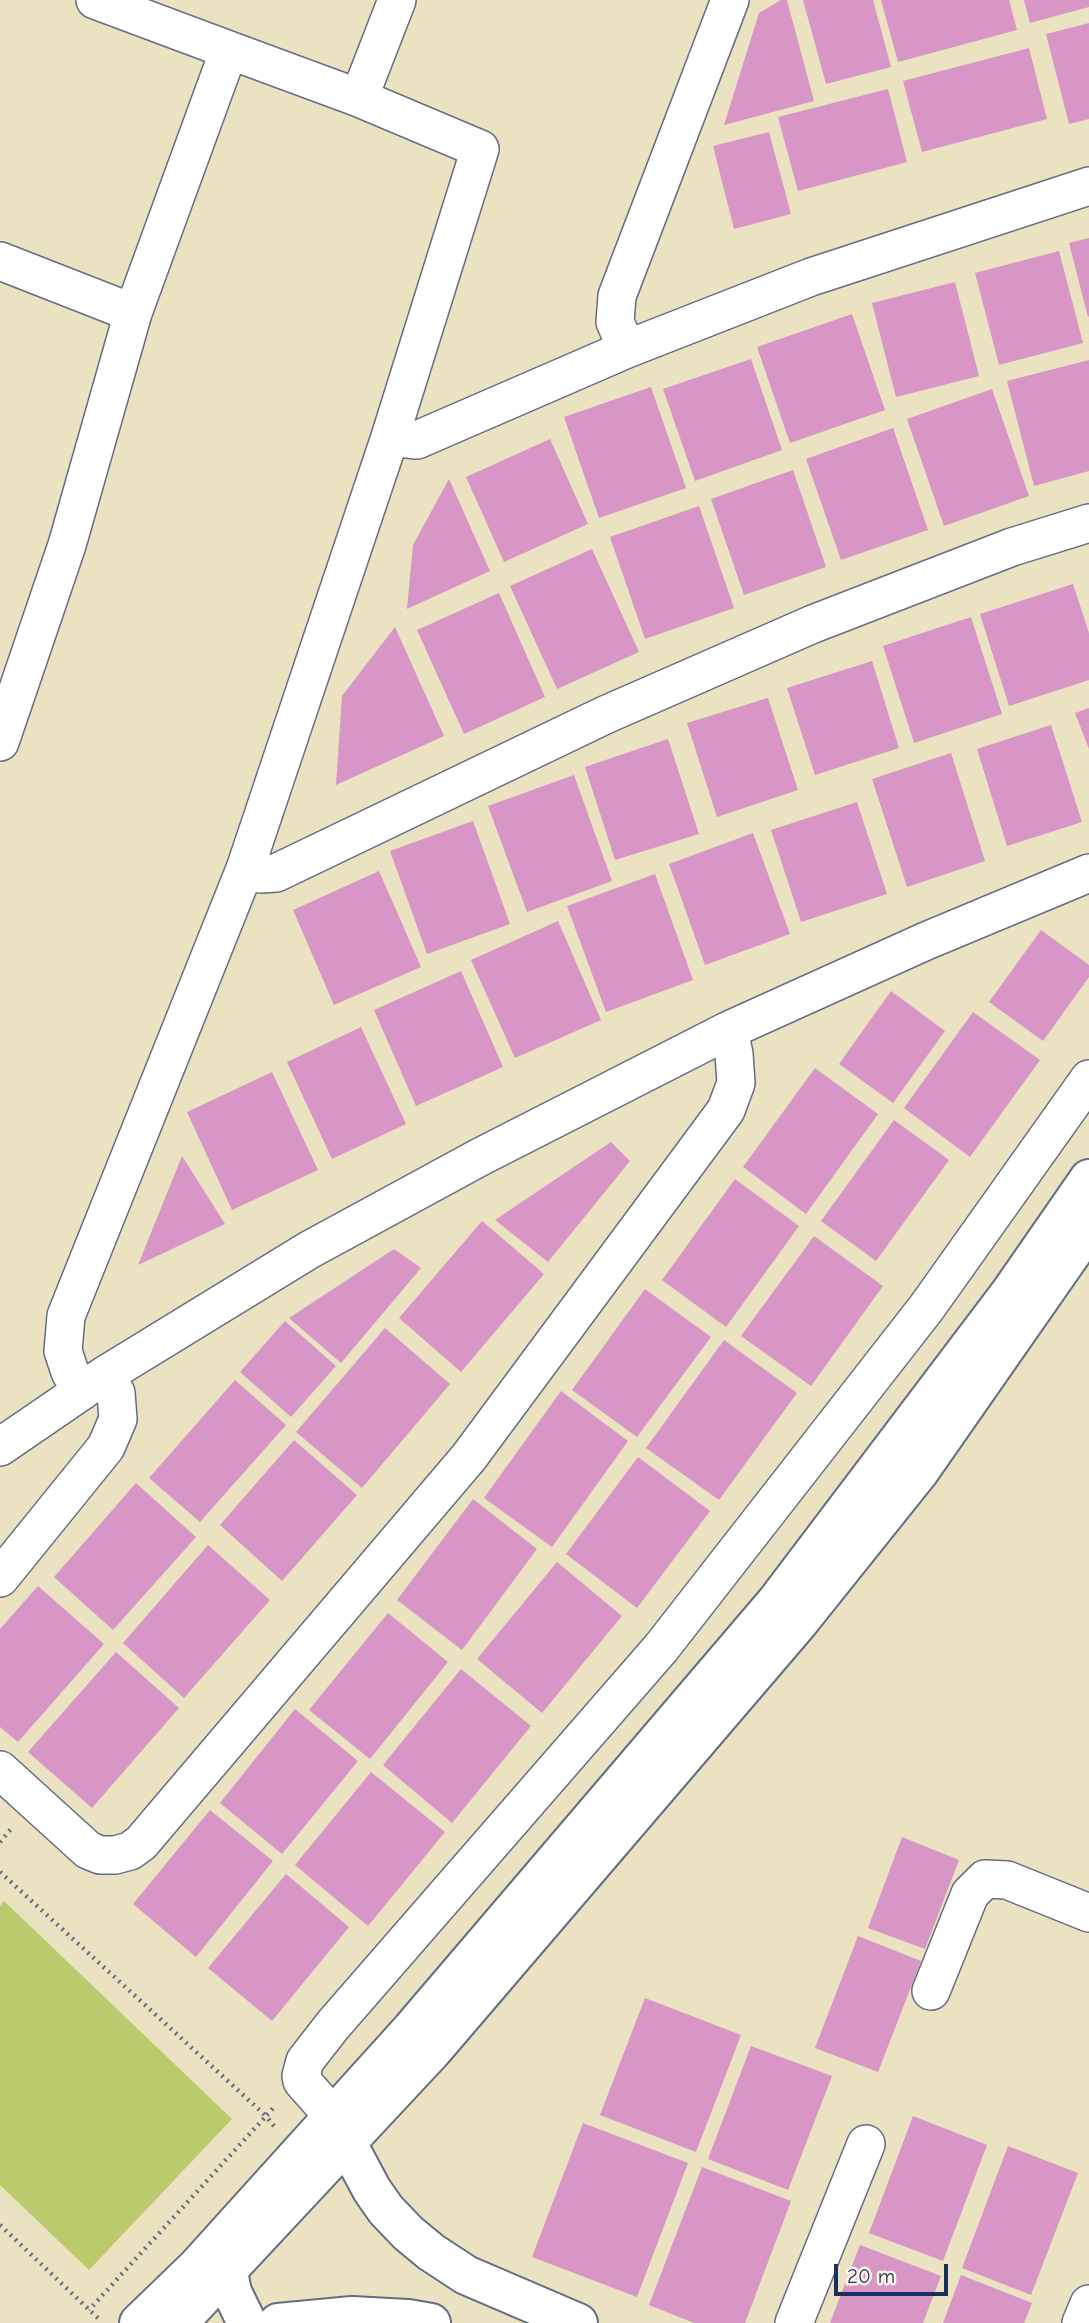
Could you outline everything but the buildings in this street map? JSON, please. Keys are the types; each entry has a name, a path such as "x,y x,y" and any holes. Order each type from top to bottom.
{"street":[{"path":"0,1578 106,1447 118,1419 116,1393 70,1372 63,1351 66,1316 245,869 390,437 480,149 359,98 95,0"},
{"path":"359,98 397,0"},
{"path":"626,349 615,322 617,296 730,0"},
{"path":"0,742 66,545 134,313 229,50"},
{"path":"390,437 417,440 626,349 811,277 1089,187"},
{"path":"0,261 134,313"},
{"path":"245,869 261,874 276,873 606,715 813,624 1012,548 1089,523"},
{"path":"0,1447 93,1383 309,1250 480,1157 729,1030 1089,873"},
{"path":"0,1770 88,1850 115,1855 130,1851 141,1843 469,1457 726,1110 736,1083 729,1030"},
{"path":"578,2323 525,2313 431,2252 408,2233 386,2210 372,2190 340,2129 302,2081 305,2061 333,2025 661,1648 927,1307 1089,1079"},
{"path":"340,2129 411,2030 777,1601 1010,1293 1089,1179"},
{"path":"178,2323 225,2255 340,2129 441,2040 799,1622 919,1472 1083,1248"},
{"path":"931,1991 970,1894 985,1879 1007,1881 1089,1913"},
{"path":"794,2323 866,2144"},
{"path":"139,2323 197,2267 225,2255"},
{"path":"225,2255 232,2292 247,2323"},
{"path":"1082,2323 1089,2304"},
{"path":"278,2323 352,2316 431,2323"}],"path":[{"path":"0,1872 266,2116 89,2310"},
{"path":"0,2225 104,2323"}],"green space":[{"path":"4,1901 232,2119 89,2270 0,2185 0,1906"}]}
